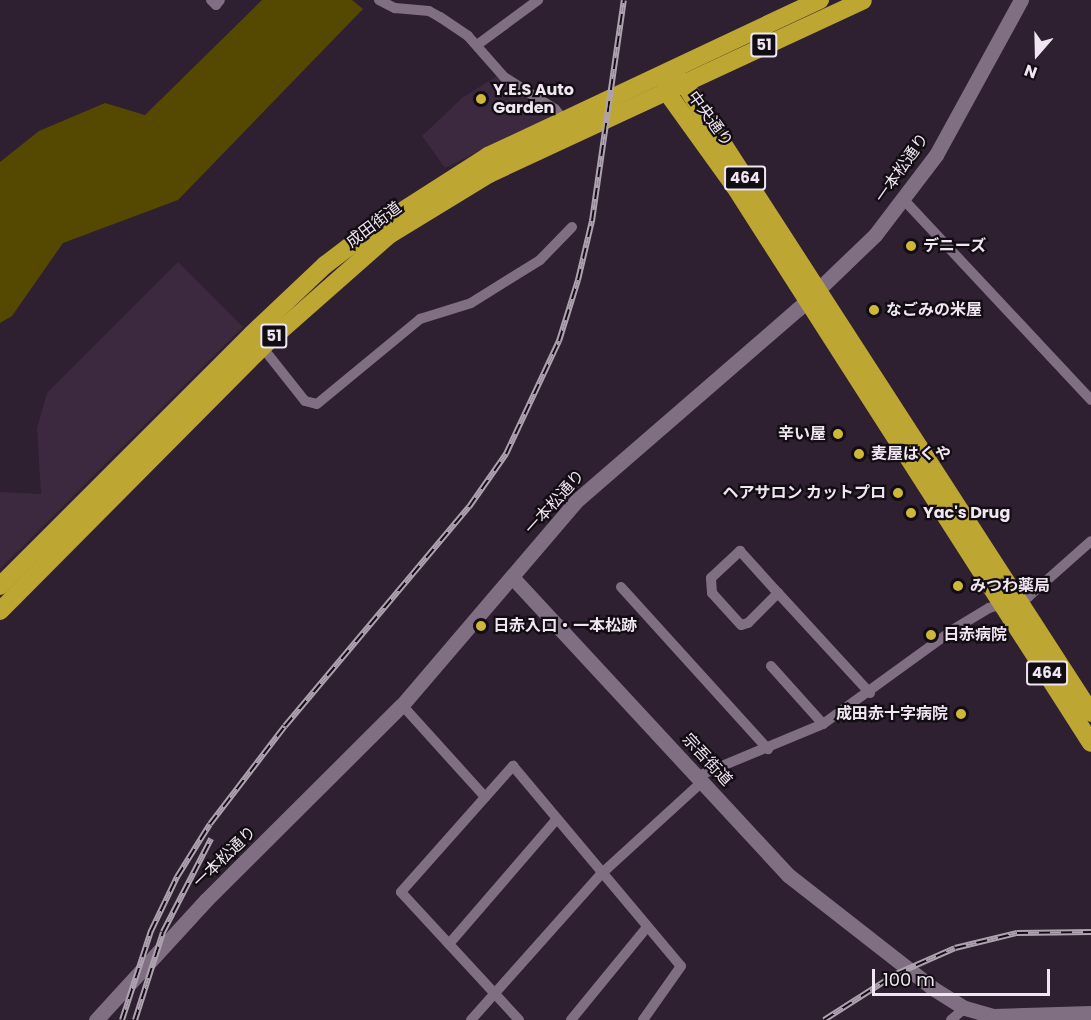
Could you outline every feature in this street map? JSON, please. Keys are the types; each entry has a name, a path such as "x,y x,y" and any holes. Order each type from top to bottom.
{"highway":[{"name":"成田街道","path":"0,586 257,340 389,235 489,174 595,114 630,89 820,0"},
{"name":"成田街道","path":"0,611 325,266 408,204 488,156 564,121 625,109 863,0"},
{"name":"中央通り","path":"665,72 682,82 812,296 1010,602 1091,743"},
{"name":"中央通り","path":"665,72 666,91 812,296"},
{"name":"中央通り","path":"1010,602 1091,713"}],"street":[{"path":"211,0 216,5 220,0"},
{"path":"379,0 395,8 431,5 477,45 504,77 555,109 564,121"},
{"path":"477,45 538,0"},
{"name":"一本松通り","path":"96,1020 206,900 402,705 604,475 812,296 875,235 936,155 1022,0"},
{"path":"903,200 1091,400"},
{"path":"257,340 305,401 317,404 420,319 471,303 540,260 572,227"},
{"path":"471,1020 496,995 600,875 701,779 823,724 870,693 954,629 1010,602 1028,597 1091,541"},
{"path":"778,593 748,623 741,625 712,593 711,578 740,551 870,693"},
{"name":"宗吾街道","path":"513,578 788,875 934,989 965,1008"},
{"path":"621,587 768,749"},
{"path":"771,666 823,724"},
{"path":"402,705 485,797"},
{"path":"519,1020 402,892 513,766 600,875 681,966 643,1020"},
{"path":"449,944 556,820"},
{"path":"571,1020 647,927"},
{"path":"951,1020 965,1008 1003,1018 1091,1013"}],"shaded area":[{"path":"262,0 352,0 363,9 178,200 63,243 12,316 0,323 0,162 39,131 105,103 145,115"},
{"path":"497,76 551,111 550,117 445,168 422,136 462,98"},
{"path":"178,262 243,327 0,569 0,492 41,494 37,428 47,393"}],"railway":[{"path":"122,1020 151,931 177,877 210,824 285,726 469,507 506,454 559,341 578,280 592,221 624,0"},
{"path":"135,1020 163,932 211,839"},
{"path":"824,1020 896,974 955,948 1017,933 1091,932"}],"place":[{"name":"Y.E.S Auto Garden","path":"481,99"},
{"name":"デニーズ","path":"911,246"},
{"name":"なごみの米屋","path":"874,310"},
{"name":"辛い屋","path":"838,434"},
{"name":"麦屋はくや","path":"859,454"},
{"name":"ヘアサロン カットプロ","path":"898,493"},
{"name":"Yac's Drug","path":"911,513"},
{"name":"みつわ薬局","path":"958,586"},
{"name":"日赤入口・一本松跡","path":"481,626"},
{"name":"日赤病院","path":"931,635"},
{"name":"成田赤十字病院","path":"961,714"}]}
